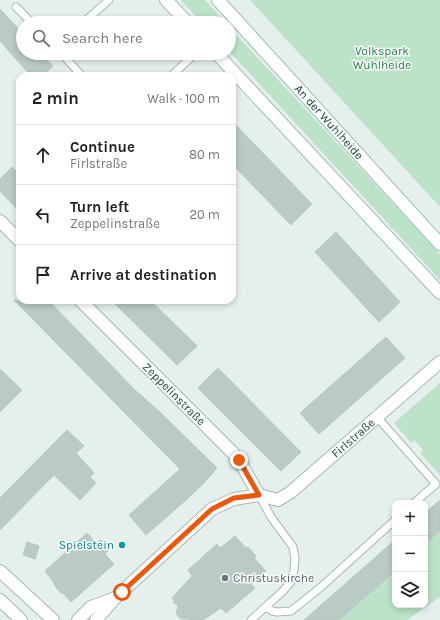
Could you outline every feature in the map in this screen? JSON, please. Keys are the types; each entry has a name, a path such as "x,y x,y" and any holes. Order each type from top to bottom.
{"street":[{"path":"166,0 181,16"},
{"name":"An der Wuhlheide","path":"218,0 233,16"},
{"name":"An der Wuhlheide","path":"236,20 440,244"},
{"path":"223,60 234,72"},
{"path":"236,74 440,293"},
{"path":"0,221 16,237"},
{"name":"Zeppelinstraße","path":"84,304 232,452 239,460 259,495"},
{"name":"Firlstraße","path":"96,620 114,599 212,509 234,498 259,495 278,500 291,492 440,362"},
{"path":"0,571 53,620"},
{"path":"110,620 114,599"},
{"name":"Firlstraße","path":"78,620 91,607 114,599"},
{"path":"0,600 21,620"}],"lane":[{"path":"91,16 109,0"},
{"path":"16,7 25,16"},
{"path":"67,60 78,72"},
{"path":"175,72 188,60"},
{"path":"377,417 436,484 417,500"},
{"path":"251,620 291,582 295,559 292,547 271,517 259,495"},
{"path":"266,606 272,611 291,611 321,587 392,523"}],"green space":[{"path":"181,0 205,0 220,16 196,16"},
{"name":"Volkspark Wuhlheide","path":"250,0 440,0 440,207"},
{"path":"236,35 440,254 440,280 236,59"},
{"path":"440,383 440,475 420,453 423,450 414,440 411,443 394,423"},
{"path":"440,531 440,597 428,605 428,572 428,541"},
{"path":"392,574 392,608 424,608 407,620 339,620"}],"building":[{"path":"0,9 16,26 16,59 0,41"},
{"path":"17,60 47,60 53,66 47,72 27,72"},
{"path":"236,125 312,204 291,225 236,168"},
{"path":"12,167 16,171 16,208 0,191 0,179"},
{"path":"336,232 400,302 379,322 315,252"},
{"path":"18,304 52,304 134,389 161,413 217,468 202,485 146,535 129,515 180,469"},
{"path":"115,304 154,304 197,346 177,365"},
{"path":"386,337 405,358 319,434 300,413"},
{"path":"218,368 301,452 281,471 198,388"},
{"path":"0,369 22,390 0,412"},
{"path":"67,430 84,446 76,453 94,473 90,477 96,483 80,500 54,475 0,530 0,498"},
{"path":"440,500 440,531 428,541 428,536 428,510"},
{"path":"87,533 96,543 101,540 109,549 105,554 114,564 71,602 57,589 45,571"},
{"name":"Christuskirche","path":"235,536 256,556 254,558 266,571 251,584 255,588 226,613 221,608 203,620 180,618 176,614 178,606 173,602 174,601 172,598 192,576 188,570 217,544 220,548"},
{"path":"27,542 39,546 35,559 23,555"},
{"path":"392,543 392,574 339,620 304,620"}],"place":[{"name":"Spielstein","path":"122,545"},
{"name":"Christuskirche","path":"225,578"}],"route":[{"path":"122,592 212,509 234,498 259,495 239,460"}]}
